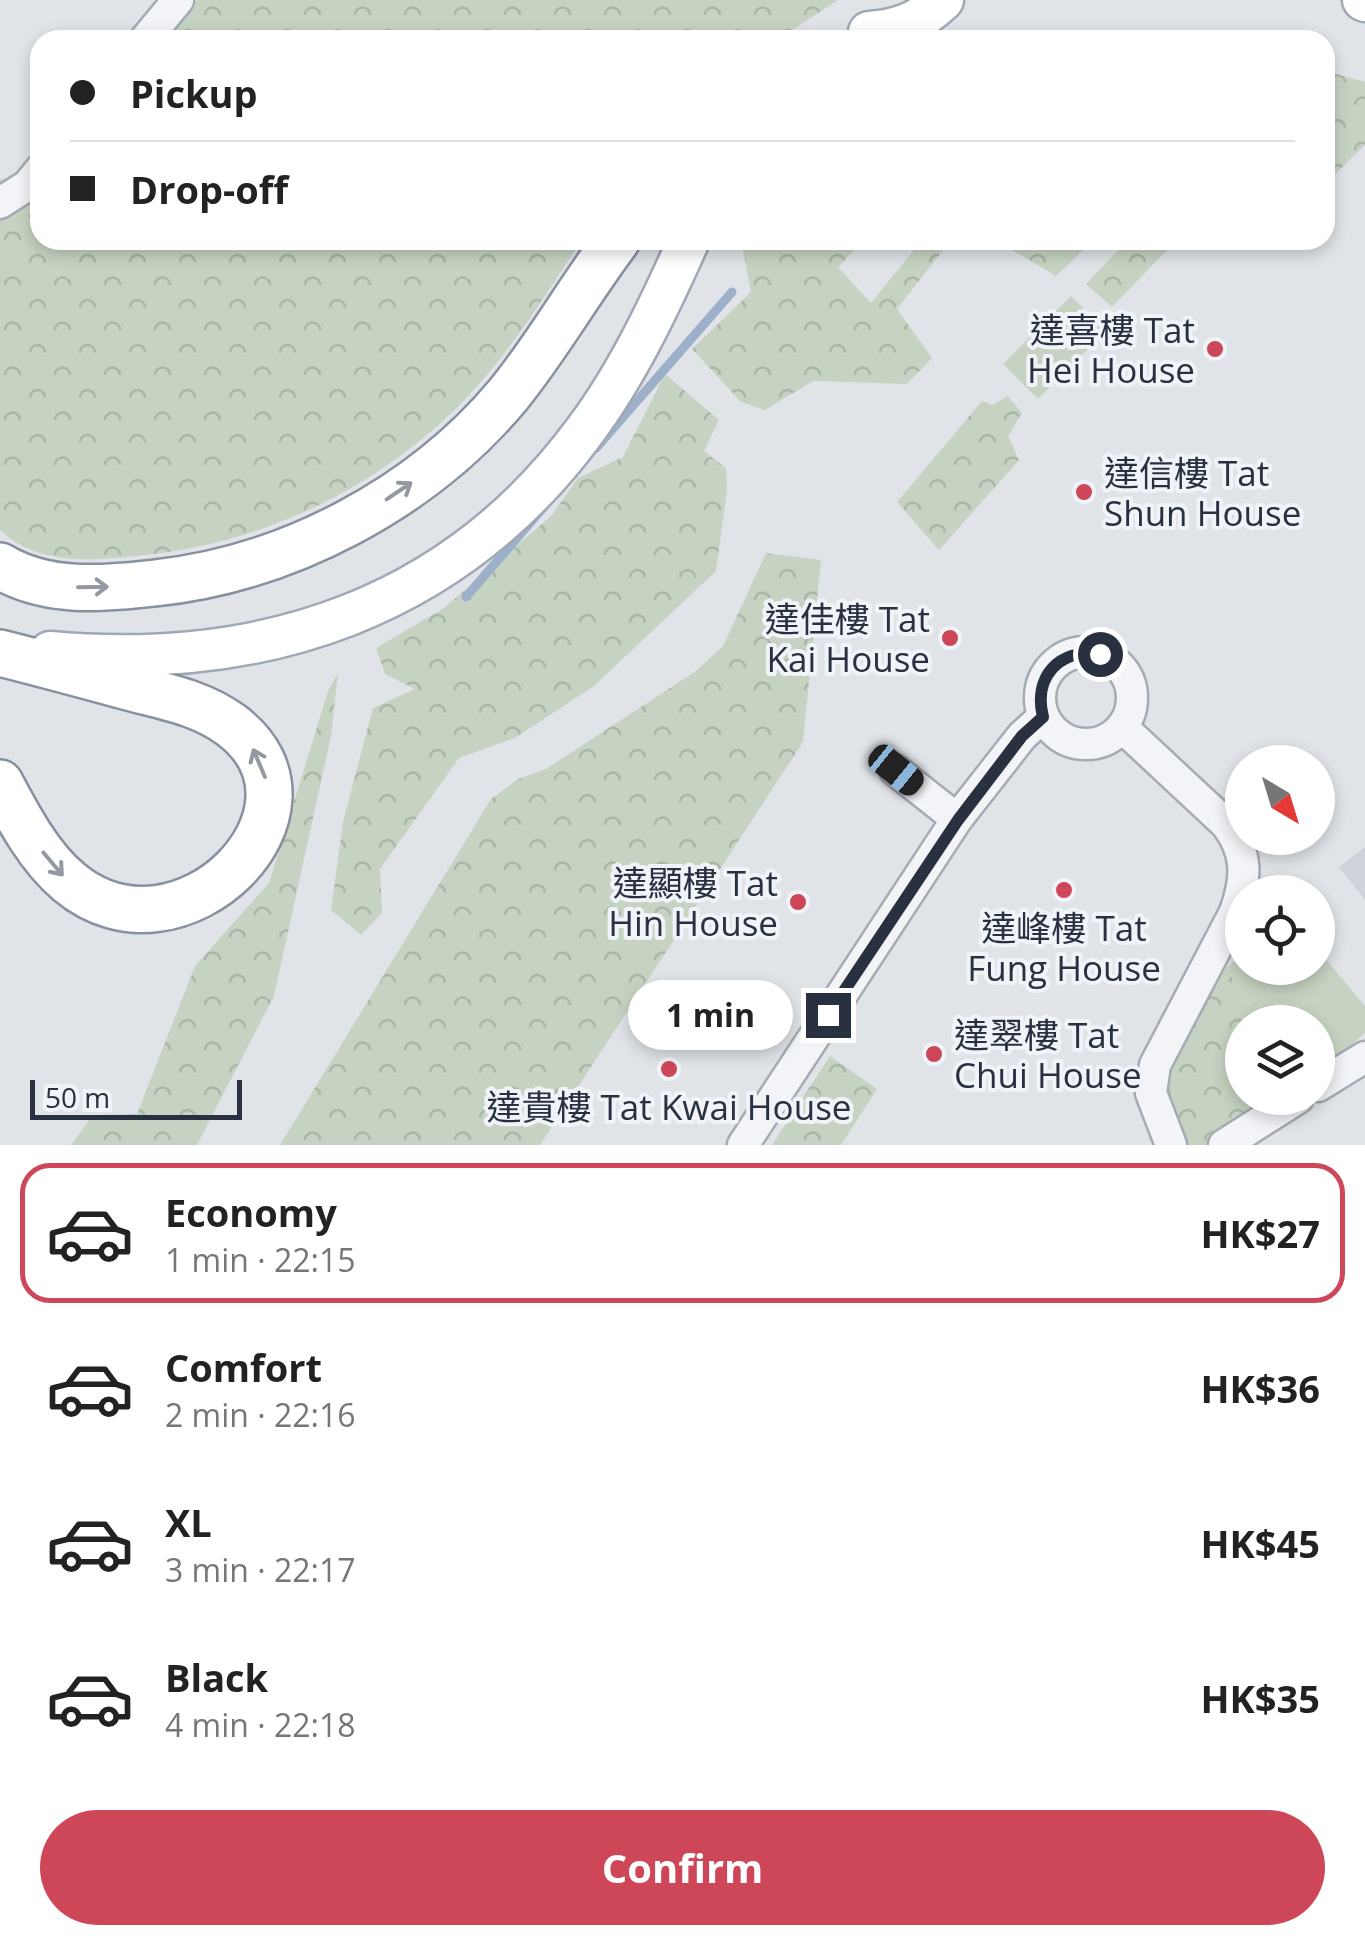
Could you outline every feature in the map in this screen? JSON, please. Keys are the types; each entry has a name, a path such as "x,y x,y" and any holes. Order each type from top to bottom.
{"highway":[{"path":"0,566 44,585 118,587 191,578 248,564 330,532 406,486 474,430 532,364 611,250"},
{"path":"0,650 204,709 240,733 259,758 267,792 264,817 251,851 220,885 190,902 153,910 134,909 86,894 49,861 0,783"}],"main road":[{"path":"868,30 885,9 904,0"},
{"path":"894,30 928,16 943,0"},
{"path":"0,650 165,656 230,649 298,634 351,616 418,582 480,540 536,489 584,432 624,368 684,250"}],"lane":[{"path":"153,30 178,0"},
{"path":"0,204 30,182"},
{"path":"1085,652 1113,660 1130,685 1129,714 1122,728 1110,738 1079,744 1064,740 1043,717 1040,687 1056,662 1085,652"},
{"path":"743,1145 958,820 1022,736 1043,717"},
{"path":"1122,728 1226,824 1239,842 1246,866 1235,912 1154,1065 1150,1093 1171,1145"},
{"path":"896,770 958,820"},
{"path":"1335,1076 1365,1057"},
{"path":"1224,1145 1271,1115"}],"shaded area":[{"path":"1365,847 1365,900 1339,867"}],"green space":[{"path":"197,0 838,0 792,30 173,30"},
{"path":"1335,74 1365,82 1365,145 1335,174"},
{"path":"30,172 30,250 575,250 486,376 413,446 372,475 283,521 235,537 137,556 64,558 30,550 0,530 0,180"},
{"path":"743,250 854,250 838,267 871,303 914,250 943,250 897,309 932,358 907,384 813,381 765,410 741,402 692,349 751,292"},
{"path":"1012,250 1083,250 1056,276"},
{"path":"1118,250 1167,250 1112,307 1086,284"},
{"path":"1071,296 1106,331 1038,399 1003,364"},
{"path":"665,374 719,420 704,451 726,468 727,490 716,571 594,686 515,738 459,758 380,869 382,913 361,935 331,910 343,822 373,708 415,689 385,674 376,648 444,608 552,515 578,478 623,457"},
{"path":"1008,396 1022,413 1008,436 1019,460 939,550 897,502 982,401 992,405"},
{"path":"766,553 821,560 803,742 540,1145 280,1145 491,799 518,779 546,769 696,671 723,646"},
{"path":"338,673 331,736 274,996 197,1145 71,1145 93,1115 137,1114 195,966 269,883 328,691"},
{"path":"1225,969 1225,985 1239,985 1256,1005 1225,1005 1225,1115 1254,1115 1209,1145 1181,1145 1165,1109 1162,1090 1170,1052"},
{"path":"1335,970 1365,1006 1365,1033 1335,1059 1335,1005 1256,1005 1239,985 1335,985"},
{"path":"830,1056 877,1089 841,1145 772,1145"}],"waterway":[{"path":"596,448 732,292"},
{"path":"466,597 543,508"}],"place":[{"name":"達喜樓 Tat Hei House","path":"1215,349"},
{"name":"達信樓 Tat Shun House","path":"1084,492"},
{"name":"達佳樓 Tat Kai House","path":"950,638"},
{"name":"達峰樓 Tat Fung House","path":"1064,890"},
{"name":"達顯樓 Tat Hin House","path":"798,902"},
{"name":"達翠樓 Tat Chui House","path":"934,1054"},
{"name":"達貴樓 Tat Kwai House","path":"669,1069"}],"route":[{"path":"828,1015 958,820 1022,736 1043,717 1040,687 1046,673 1070,655 1100,654"}]}
